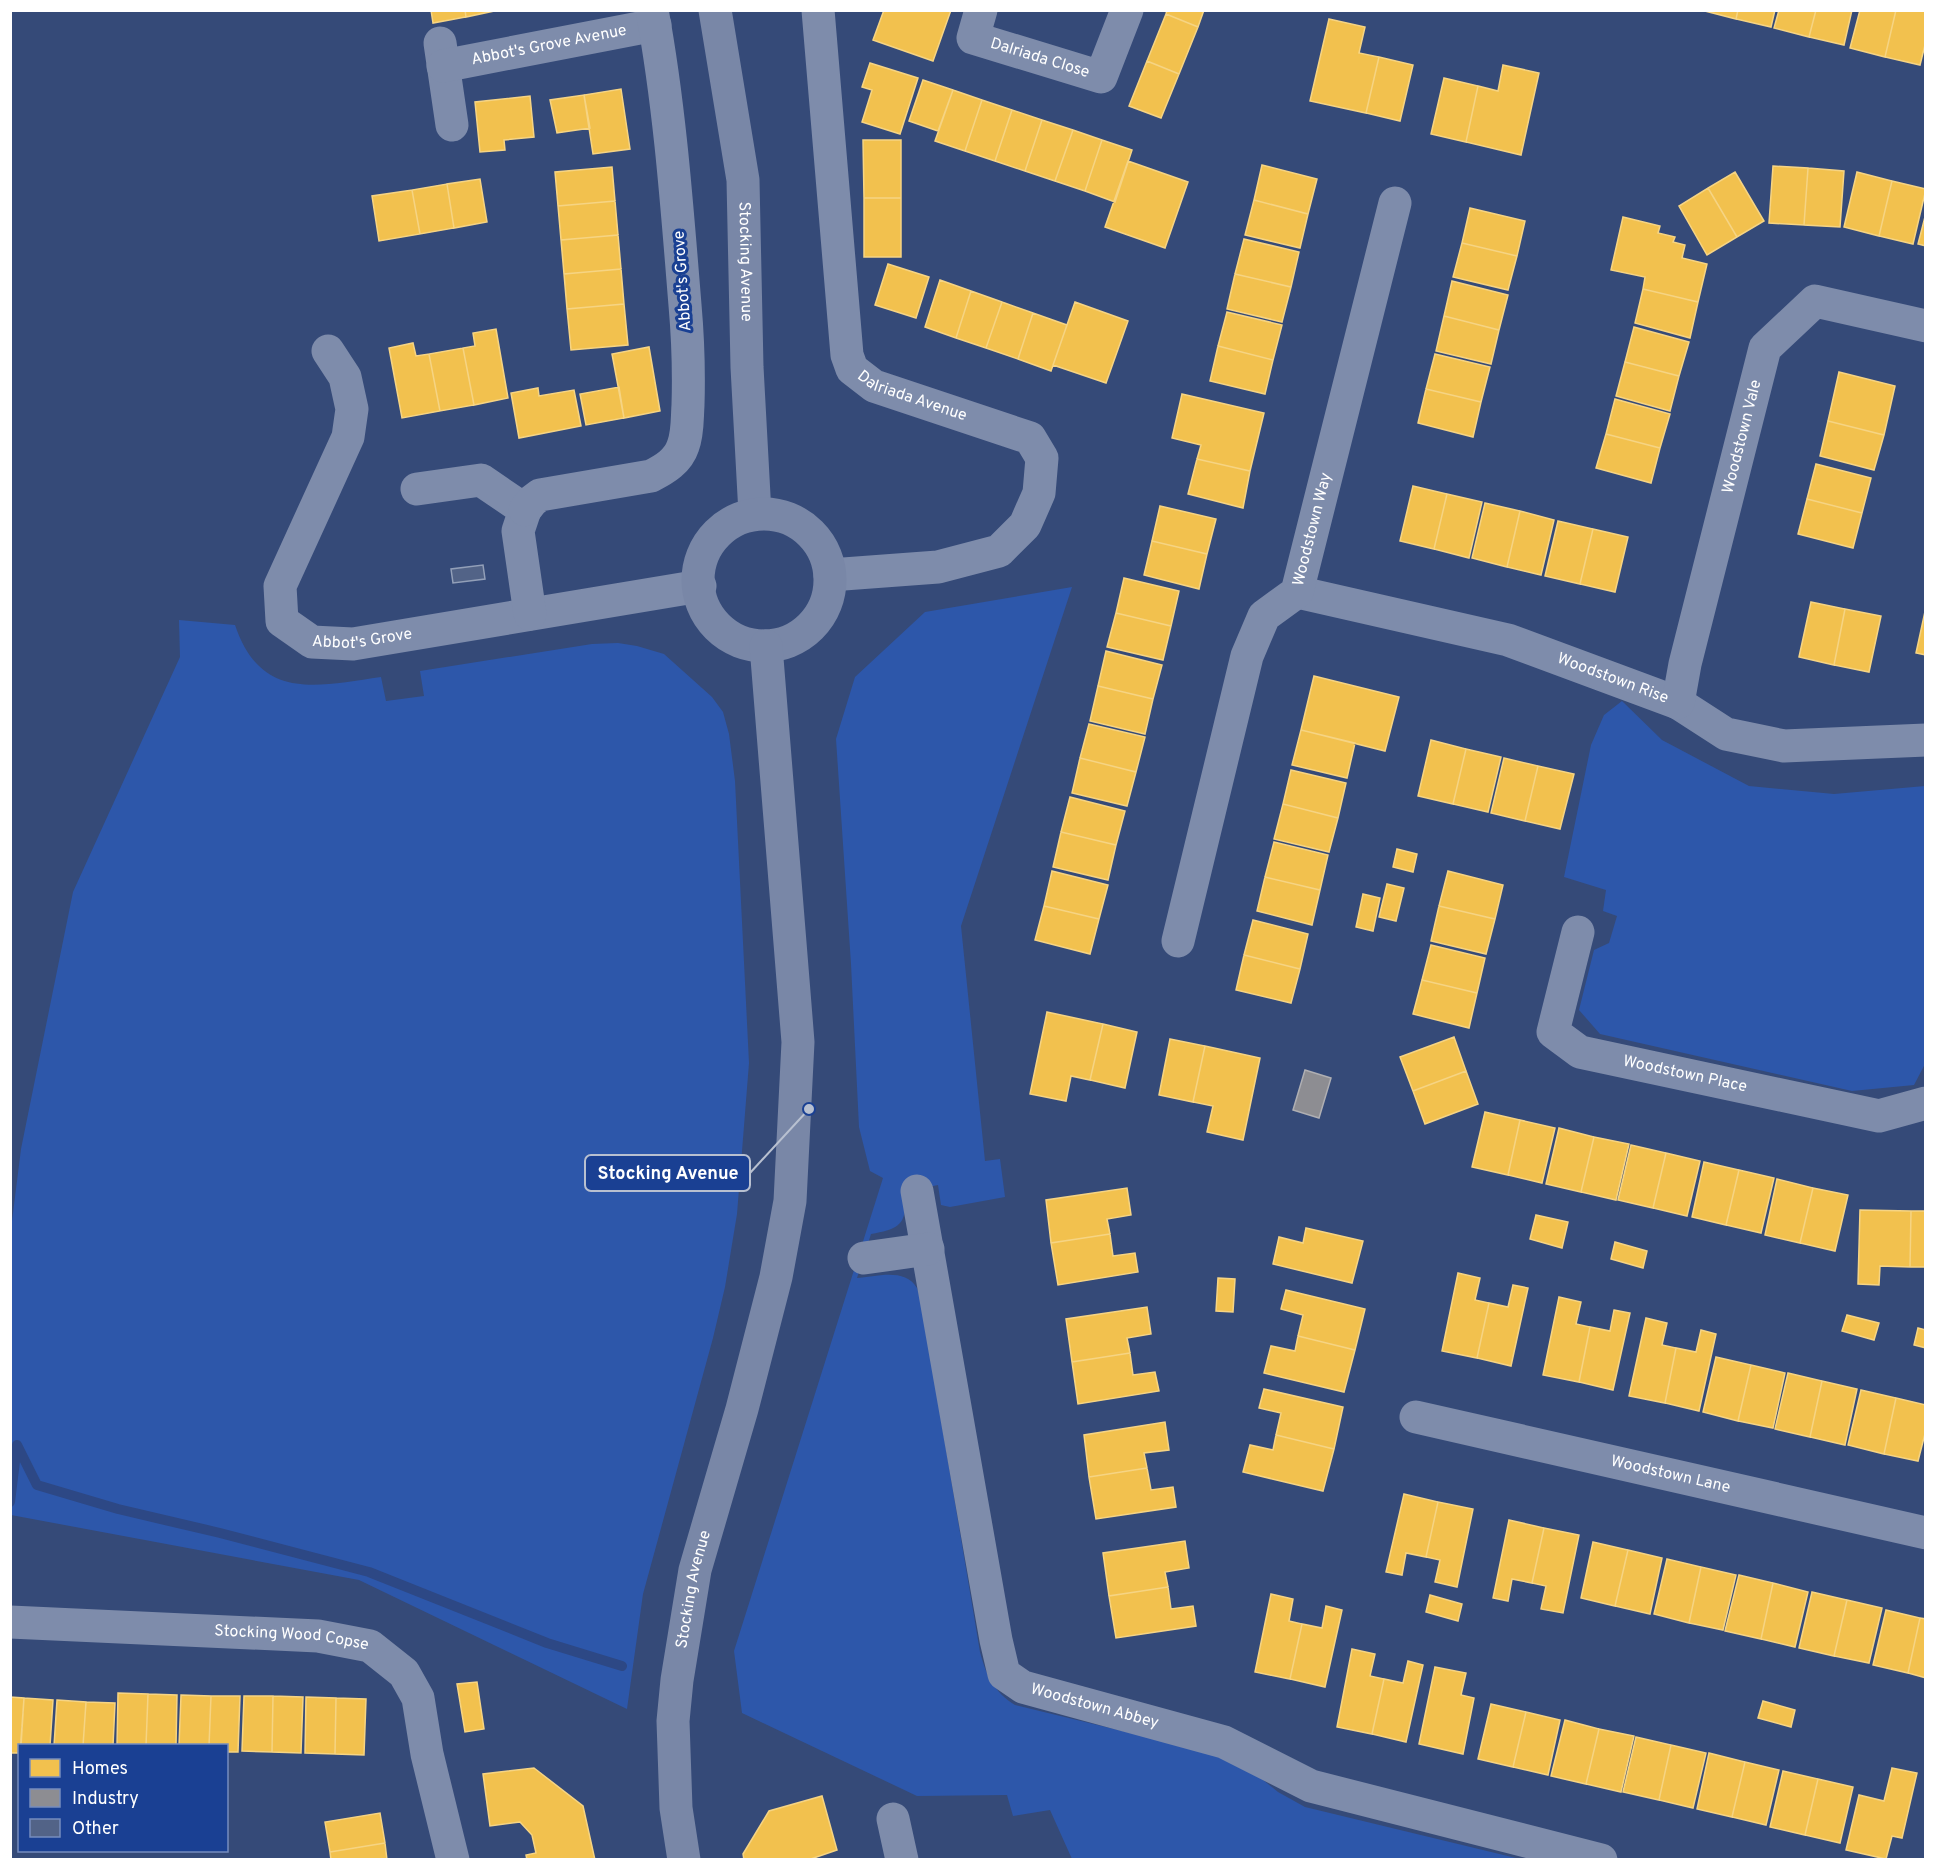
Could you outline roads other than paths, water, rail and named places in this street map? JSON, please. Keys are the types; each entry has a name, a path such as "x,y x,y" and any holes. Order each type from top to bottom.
{"street":[{"name":"Stocking Avenue","path":"715,10 743,180 747,367 755,514"},
{"name":"Dalriada Avenue","path":"818,10 847,355 852,369 874,386 1030,438 1042,458 1039,493 1025,525 999,551 938,567 830,575"},
{"name":"Dalriada Close","path":"981,10 973,38 1101,77 1127,10"},
{"name":"Abbot's Grove Avenue","path":"452,125 442,54 654,18"},
{"name":"Abbot's Grove","path":"525,510 540,495 651,476 666,469 683,447 687,432 689,379 687,336 675,180 654,18"},
{"name":"Woodstown Way","path":"1178,941 1247,656 1264,616 1297,592 1395,203"},
{"name":"Woodstown Vale","path":"1678,703 1685,664 1765,348 1815,301 1926,326"},
{"name":"Abbot's Grove","path":"328,351 345,377 352,409 348,437 280,586 282,621 312,642 353,644 699,586"},
{"path":"417,489 481,480 525,510 518,531 530,614"},
{"path":"755,514 777,514 797,522 814,536 826,554 830,575 828,596 820,616 805,631 787,642 766,646 746,643 727,634 712,620 702,602 698,581 701,562 708,544 721,530 737,519 755,514"},
{"name":"Woodstown Rise","path":"1297,592 1508,640 1678,703 1726,734 1784,746 1926,740"},
{"name":"Stocking Avenue","path":"684,1860 675,1797 673,1721 677,1680 695,1570 745,1398 776,1277 790,1200 798,1042 766,646"},
{"name":"Woodstown Place","path":"1578,932 1553,1032 1580,1052 1879,1116 1926,1103"},
{"name":"Woodstown Abbey","path":"917,1191 1004,1674 1023,1687 1224,1742 1311,1786 1601,1860"},
{"path":"864,1258 928,1249"},
{"name":"Woodstown Lane","path":"1416,1417 1926,1533"},
{"name":"Stocking Wood Copse","path":"10,1622 318,1636 370,1646 404,1673 418,1698 427,1754 453,1860"},
{"path":"893,1819 902,1860"}],"waterway":[{"path":"10,1502 17,1445 37,1485 118,1509 369,1572 547,1643 622,1666"}],"place":[{"name":"Stocking Avenue","path":"809,1109"}]}
